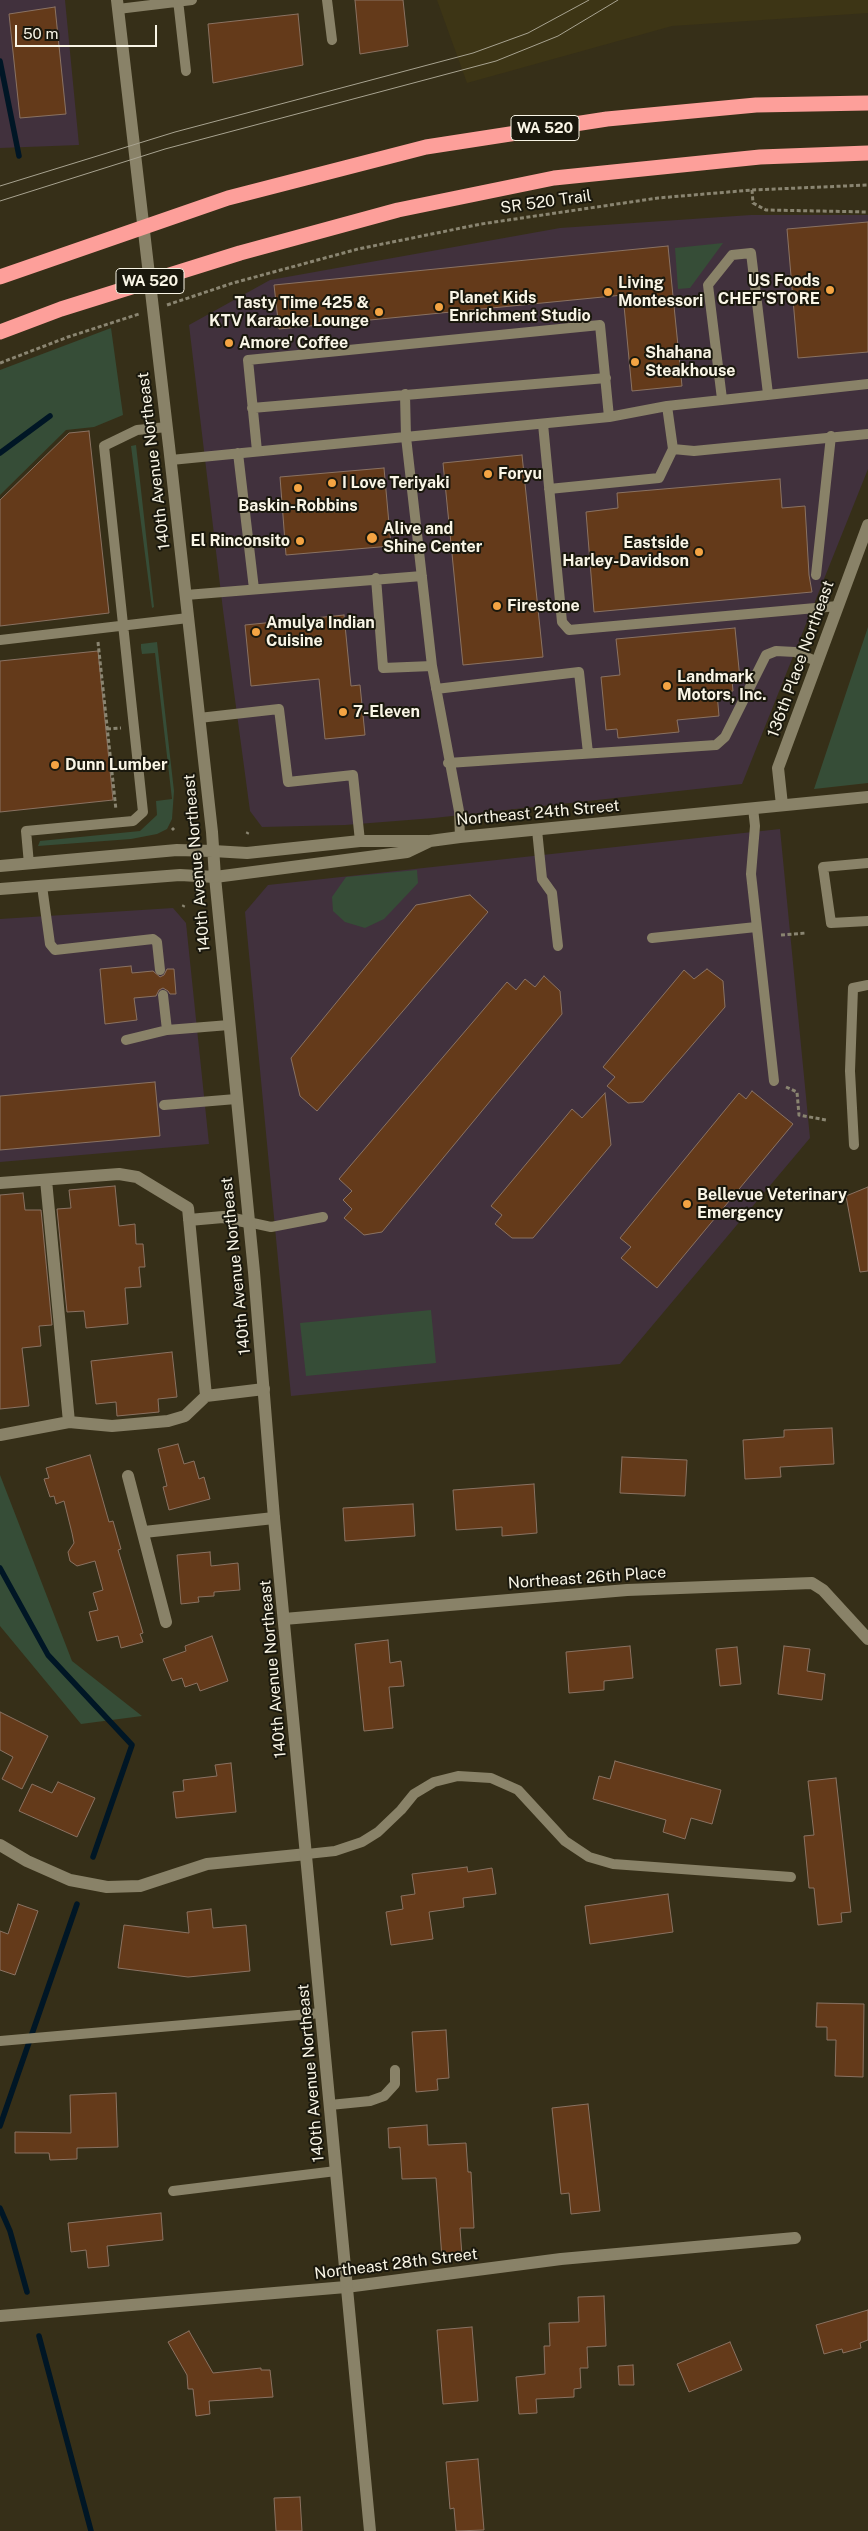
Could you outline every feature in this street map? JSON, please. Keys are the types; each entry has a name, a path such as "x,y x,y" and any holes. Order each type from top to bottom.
{"highway":[{"name":"WA 520","path":"0,276 228,198 426,146 607,118 756,106 868,102"},
{"name":"WA 520","path":"0,332 61,309 240,253 398,210 554,178 760,157 868,153"}],"street":[{"name":"140th Avenue Northeast","path":"117,4 200,718 370,2531"},
{"name":"136th Place Northeast","path":"782,805 778,768 868,526"},
{"name":"Northeast 24th Street","path":"0,889 180,875 215,877 407,852 430,841 460,837 868,797"},
{"path":"0,866 177,850 247,853 360,841 430,841"},
{"path":"0,1184 119,1174 137,1178 188,1208 206,1396"},
{"path":"46,1180 69,1422"},
{"path":"189,1220 223,1216 248,1222"},
{"path":"0,1435 69,1422 112,1426 168,1421 184,1416 206,1396 264,1389"},
{"path":"128,1476 166,1622"},
{"path":"144,1532 274,1518"},
{"name":"Northeast 26th Place","path":"284,1619 627,1590 812,1582 823,1590 868,1639"},
{"path":"0,1845 27,1861 70,1880 107,1887 140,1886 207,1864 307,1854"},
{"name":"Northeast 28th Street","path":"0,2316 346,2287 561,2259 795,2238"}],"lane":[{"path":"117,4 192,0"},
{"path":"328,0 332,40"},
{"path":"178,1 186,71"},
{"path":"722,399 708,285 732,255 751,253 768,394"},
{"path":"257,452 248,360 600,325 609,417"},
{"path":"252,408 606,378"},
{"path":"171,460 609,417 667,406 868,384"},
{"path":"405,394 406,437 432,666 448,763 459,811 460,837"},
{"path":"550,490 660,478 673,449 667,406"},
{"path":"543,424 562,622 568,630 838,606"},
{"path":"29,864 26,831 133,821 143,812 104,446 137,430 167,428"},
{"path":"673,449 694,451 831,436 868,434"},
{"path":"816,575 831,436"},
{"path":"238,453 254,589"},
{"path":"186,594 376,578 422,576"},
{"path":"376,578 383,668 432,666"},
{"path":"0,640 188,618"},
{"path":"448,763 716,745 725,736 766,654 776,651 794,652 818,662"},
{"path":"436,689 579,672 588,753"},
{"path":"200,718 280,709 288,782 353,775 360,841"},
{"path":"753,808 755,826 751,874 774,1081"},
{"path":"537,830 542,879 552,893 558,946"},
{"path":"868,863 823,867 831,923 868,921"},
{"path":"42,886 50,944 55,950 153,939 157,942 160,970"},
{"path":"652,938 756,927"},
{"path":"854,1145 850,1071 853,988 868,985"},
{"path":"163,995 167,1030"},
{"path":"126,1040 167,1030 229,1025"},
{"path":"164,1105 236,1099"},
{"path":"248,1222 270,1226 323,1217"},
{"path":"307,1854 335,1851 362,1842 378,1832 414,1794 434,1782 458,1776 491,1778 518,1790 565,1841 590,1857 613,1864 791,1877"},
{"path":"0,2041 321,2013"},
{"path":"330,2105 374,2100 384,2096 395,2084 395,2070"},
{"path":"173,2191 336,2171"}],"path":[{"name":"SR 520 Trail","path":"233,283 358,249 481,224 658,198 752,190 868,185"},
{"path":"752,190 754,203 766,210 868,212"},
{"path":"0,363 68,337"},
{"path":"97,629 118,823"},
{"path":"780,935 806,933"},
{"path":"774,1081 797,1092 799,1115 826,1120"}],"shaded area":[{"path":"0,0 65,0 79,145 0,148"},
{"path":"437,0 868,0 868,13 672,26 467,83"},
{"path":"751,215 868,215 868,469 742,784 434,818 345,825 262,827 250,811 223,610 189,325 270,280 560,228"},
{"path":"780,829 810,1138 620,1364 291,1396 245,912 268,885"},
{"path":"173,908 186,923 209,1144 0,1162 0,919"}],"green space":[{"path":"723,243 690,288 678,289 675,248"},
{"path":"111,328 123,415 94,427 66,430 0,495 0,370"},
{"path":"136,445 154,607 152,608 131,446"},
{"path":"868,627 868,783 814,789"},
{"path":"157,642 174,791 172,819 167,829 157,834 131,839 38,846 40,841 140,831 157,815 156,801 172,799 155,653 142,654 141,648 141,644"},
{"path":"417,870 418,883 384,919 365,928 345,922 333,911 332,897 346,877"},
{"path":"431,1310 436,1363 306,1376 300,1323"},
{"path":"0,1475 72,1661 142,1716 81,1724 0,1626"}],"building":[{"path":"355,0 403,0 408,46 360,54"},
{"path":"55,7 66,114 20,118 9,14"},
{"path":"298,14 303,65 213,83 208,24"},
{"name":"US Foods CHEF'STORE","path":"868,222 868,352 798,358 787,229"},
{"path":"668,246 682,386 632,391 623,295 279,329 274,285"},
{"path":"89,431 109,613 0,626 0,500 69,433"},
{"path":"522,455 543,657 463,665 443,463"},
{"path":"384,468 391,546 286,555 280,477"},
{"name":"Eastside Harley-Davidson","path":"780,479 782,508 805,506 809,575 812,592 594,612 586,512 618,508 617,493"},
{"path":"344,615 351,686 360,685 365,735 325,739 319,679 251,686 245,625"},
{"name":"Landmark Motors, Inc.","path":"735,628 740,679 732,680 733,691 717,693 719,716 677,720 679,732 618,738 617,729 606,730 601,677 620,675 616,639"},
{"name":"Dunn Lumber","path":"98,651 113,800 0,812 0,661"},
{"path":"470,895 488,912 317,1111 300,1096 291,1058 416,905"},
{"path":"131,966 132,973 153,971 160,977 164,975 167,969 174,969 176,994 170,994 163,988 159,990 156,996 134,998 137,1020 105,1024 100,969"},
{"path":"707,969 723,981 725,1007 643,1102 628,1103 607,1086 615,1077 603,1067 684,970 694,979"},
{"path":"544,976 560,991 562,1014 382,1232 364,1235 344,1218 352,1209 343,1200 352,1191 339,1179 507,982 516,990 525,979 535,987"},
{"path":"155,1082 160,1136 0,1150 0,1096"},
{"name":"Bellevue Veterinary Emergency","path":"752,1091 793,1124 657,1288 621,1258 631,1247 620,1238 739,1093 746,1099"},
{"path":"605,1093 611,1145 533,1238 512,1238 495,1224 502,1215 491,1206 572,1109 582,1118"},
{"path":"115,1186 119,1226 135,1224 136,1244 143,1244 145,1267 139,1267 141,1287 125,1288 128,1324 86,1328 84,1311 67,1312 57,1209 71,1208 69,1190"},
{"path":"868,1187 868,1271 860,1272 846,1196"},
{"path":"23,1193 25,1210 41,1210 52,1325 39,1326 41,1346 22,1348 29,1406 0,1409 0,1195"},
{"path":"172,1352 177,1397 158,1399 159,1412 117,1416 116,1402 96,1404 91,1361"},
{"path":"832,1428 834,1464 780,1467 781,1477 745,1479 743,1440 784,1437 784,1430"},
{"path":"178,1444 184,1464 194,1461 199,1479 204,1477 210,1499 169,1510 163,1487 167,1486 158,1449"},
{"path":"90,1455 109,1522 113,1521 121,1549 118,1550 143,1633 140,1634 143,1642 121,1648 118,1636 97,1641 89,1612 98,1610 93,1593 103,1590 95,1561 77,1566 70,1561 68,1552 74,1543 64,1501 56,1504 54,1496 50,1497 44,1479 49,1478 46,1468"},
{"path":"622,1457 687,1460 685,1496 620,1493"},
{"path":"534,1484 537,1533 502,1536 502,1527 456,1530 453,1490"},
{"path":"413,1504 415,1536 345,1541 343,1508"},
{"path":"210,1552 211,1566 238,1563 240,1590 214,1592 214,1596 198,1597 199,1602 181,1604 177,1555"},
{"path":"212,1636 228,1681 200,1691 197,1683 185,1687 182,1678 172,1681 163,1659 186,1651 185,1646"},
{"path":"388,1640 390,1663 401,1661 404,1686 389,1687 393,1728 364,1731 355,1644"},
{"path":"630,1646 633,1678 604,1681 604,1690 569,1693 566,1652"},
{"path":"784,1646 810,1649 807,1671 825,1674 822,1700 778,1694"},
{"path":"737,1647 741,1684 720,1686 716,1649"},
{"path":"0,1712 48,1736 22,1789 2,1779 13,1757 0,1750"},
{"path":"615,1761 721,1790 712,1824 691,1818 685,1839 663,1832 666,1820 593,1799 599,1776 610,1779"},
{"path":"231,1763 236,1812 176,1818 173,1792 184,1791 183,1780 217,1776 215,1765"},
{"path":"836,1778 851,1912 841,1913 842,1922 818,1925 814,1888 809,1888 804,1836 814,1835 808,1781"},
{"path":"58,1782 95,1798 77,1837 19,1811 32,1784 52,1793"},
{"path":"467,1867 468,1872 492,1868 496,1894 463,1898 464,1907 429,1912 433,1939 391,1945 386,1912 403,1909 401,1896 415,1894 412,1874"},
{"path":"668,1894 673,1932 590,1944 585,1906"},
{"path":"18,1904 38,1911 15,1975 0,1970 0,1931 8,1934"},
{"path":"211,1909 213,1928 246,1925 250,1971 188,1977 118,1968 124,1925 189,1933 187,1912"},
{"path":"817,2003 864,2004 863,2077 835,2076 836,2040 827,2040 827,2027 816,2027"},
{"path":"446,2030 449,2078 437,2079 438,2090 416,2092 412,2032"},
{"path":"116,2093 118,2147 77,2148 77,2159 50,2160 49,2153 15,2153 15,2132 71,2133 70,2095"},
{"path":"588,2104 600,2211 571,2214 569,2193 561,2194 552,2108"},
{"path":"427,2125 428,2145 466,2143 468,2172 471,2172 474,2228 460,2228 462,2256 442,2258 436,2178 402,2179 400,2147 389,2148 388,2128"},
{"path":"161,2213 163,2240 107,2246 109,2266 88,2268 86,2250 71,2252 68,2223"},
{"path":"604,2296 606,2346 587,2347 588,2368 580,2368 581,2388 574,2389 574,2397 536,2399 537,2413 519,2414 516,2377 545,2374 544,2346 550,2346 549,2323 579,2322 578,2297"},
{"path":"868,2310 868,2340 860,2343 861,2348 843,2353 842,2349 824,2354 816,2325"},
{"path":"472,2327 478,2401 443,2404 437,2330"},
{"path":"189,2331 213,2373 261,2368 261,2370 270,2370 273,2397 209,2401 210,2414 196,2416 193,2389 188,2389 187,2375 168,2342"},
{"path":"730,2342 742,2370 689,2392 677,2364"},
{"path":"633,2365 634,2385 619,2385 618,2366"},
{"path":"478,2459 484,2530 456,2531 454,2508 450,2509 446,2462"},
{"path":"300,2497 302,2531 276,2531 274,2498"}],"waterway":[{"path":"0,61 19,156"},
{"path":"0,453 50,416"},
{"path":"0,1568 48,1655 132,1745 93,1857"},
{"path":"0,2126 77,1904"},
{"path":"0,2208 10,2231 27,2292"},
{"path":"39,2336 91,2531"}],"tram line":[{"path":"0,186 175,132 473,53 528,33 589,0"},
{"path":"0,201 165,149 496,61 558,36 618,0"}],"place":[{"name":"US Foods CHEF'STORE","path":"830,290"},
{"name":"Living Montessori","path":"608,292"},
{"name":"Planet Kids Enrichment Studio","path":"439,307"},
{"name":"Tasty Time 425 & KTV Karaoke Lounge","path":"379,312"},
{"name":"Amore' Coffee","path":"229,343"},
{"name":"Shahana Steakhouse","path":"635,362"},
{"name":"Foryu","path":"488,474"},
{"name":"I Love Teriyaki","path":"332,483"},
{"name":"Baskin-Robbins","path":"298,488"},
{"name":"Alive and Shine Center","path":"372,538"},
{"name":"El Rinconsito","path":"300,541"},
{"name":"Eastside Harley-Davidson","path":"699,552"},
{"name":"Firestone","path":"497,606"},
{"name":"Amulya Indian Cuisine","path":"256,632"},
{"name":"Landmark Motors, Inc.","path":"667,686"},
{"name":"7-Eleven","path":"343,712"},
{"name":"Dunn Lumber","path":"55,765"},
{"name":"Bellevue Veterinary Emergency","path":"687,1204"}]}
